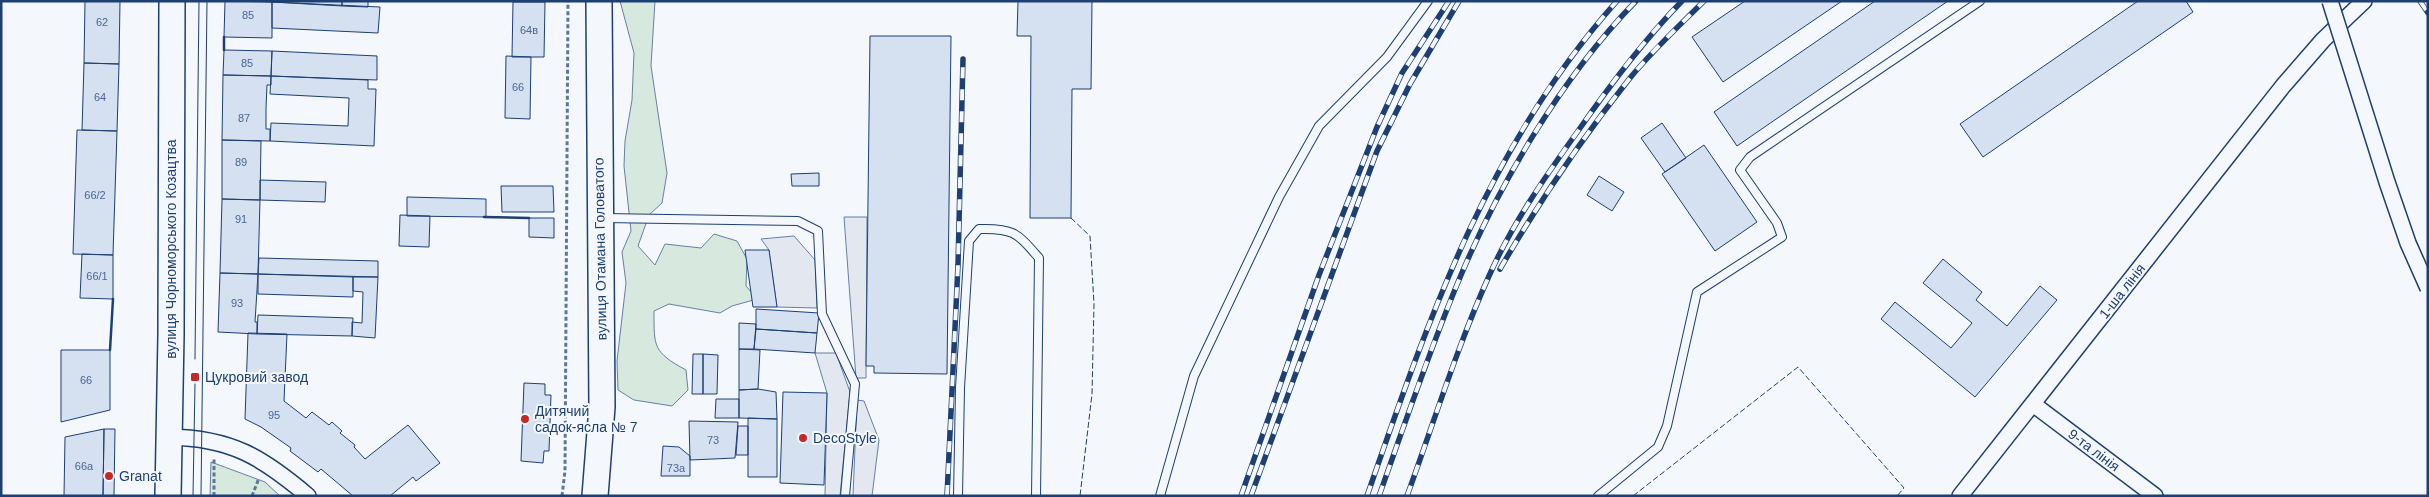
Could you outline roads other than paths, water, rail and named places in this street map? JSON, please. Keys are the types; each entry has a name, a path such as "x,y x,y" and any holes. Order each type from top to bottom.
{"main road":[{"name":"вулиця Чорноморського Козацтва","path":"168,496 170,437 172,1"},
{"name":"вулиця Отамана Головатого","path":"595,496 602,407 599,1"}],"street":[{"path":"2330,1 2387,182 2408,243 2428,288"},
{"name":"1-ша лінія","path":"1960,496 2283,86 2323,40 2364,1"},
{"name":"9-та лінія","path":"2033,404 2154,495"},
{"path":"170,437 201,438 215,441 264,463 308,496"}],"lane":[{"path":"1160,496 1194,376 1279,197 1319,126 1387,57 1428,1"},
{"path":"1598,496 1658,447 1667,426 1697,292 1782,237 1777,223 1740,170 1750,157 1980,1"},
{"path":"600,218 798,221 818,231 822,314 855,384 844,496"},
{"path":"958,496 960,388 969,242 980,229 1003,228 1019,236 1039,258 1036,496"}],"tram line":[{"path":"195,359 199,1"},
{"path":"201,496 207,1"},
{"path":"193,496 195,384"}],"railway":[{"path":"1241,496 1319,275 1377,127 1402,73 1449,1"},
{"path":"1251,496 1377,151 1410,84 1459,1"},
{"path":"1367,496 1414,363 1440,298 1467,235 1497,174 1532,114 1572,57 1617,1"},
{"path":"1379,496 1416,391 1456,287 1491,211 1533,135 1557,99 1608,31 1636,1"},
{"path":"1407,496 1466,330 1489,276 1508,238 1541,183 1602,97 1640,48 1682,1"},
{"path":"1500,269 1530,219 1612,101 1647,58 1704,1"},
{"path":"2420,1 2428,13"},
{"path":"947,496 958,265 963,59"}],"place":[{"name":"Цукровий завод","path":"195,377"},
{"name":"Дитячий садок-ясла № 7","path":"525,419"},
{"name":"DecoStyle","path":"803,438"},
{"name":"Granat","path":"109,476"}]}
